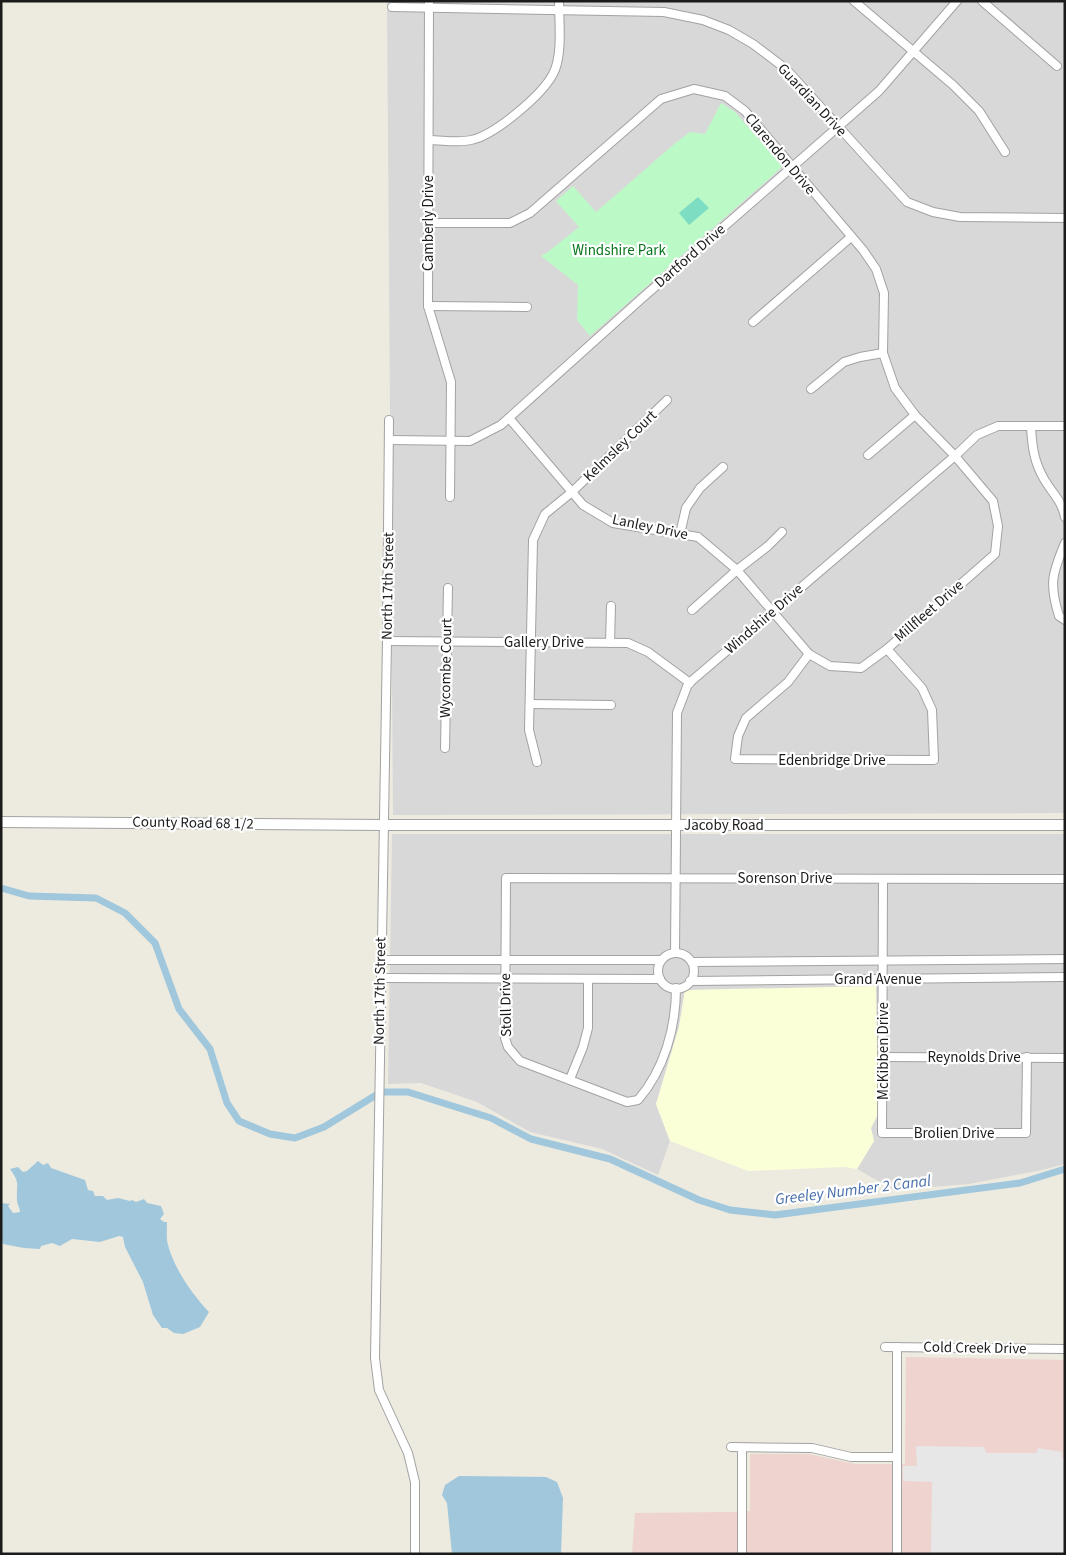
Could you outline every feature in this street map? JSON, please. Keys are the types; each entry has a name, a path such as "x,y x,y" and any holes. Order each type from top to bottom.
{"street":[{"path":"854,1 954,85 979,111 1005,152"},
{"name":"Dartford Drive","path":"389,440 470,441 501,425 640,300 879,91 957,1"},
{"path":"982,1 1057,66"},
{"name":"Guardian Drive","path":"392,7 429,4 559,6 664,12 703,20 729,30 753,44 786,69 907,202 933,212 960,218 1065,218"},
{"name":"Camberly Drive","path":"429,4 428,306 451,382 450,497"},
{"path":"429,140 471,140 494,131 538,94 554,73 558,54 559,6"},
{"name":"Clarendon Drive","path":"429,223 510,223 530,213 661,98 694,89 725,96 745,111 863,250 876,269 884,293 883,352 895,388 914,415 955,456"},
{"path":"753,322 851,237"},
{"path":"428,306 527,307"},
{"path":"811,389 844,362 883,352"},
{"name":"Kelmsley Court","path":"537,762 529,730 533,540 545,514 572,492 667,400"},
{"path":"868,455 914,415"},
{"name":"Lanley Drive","path":"509,418 583,504 613,522 698,537 737,570 774,611"},
{"name":"North 17th Street","path":"389,420 375,1358 379,1390 408,1453 415,1482 415,1554"},
{"name":"Windshire Drive","path":"675,953 677,713 690,683 955,456 977,435 998,426 1065,426"},
{"path":"1031,426 1032,449 1037,466 1045,481 1057,496 1064,510 1065,517"},
{"name":"Millfleet Drive","path":"774,611 809,654 830,666 861,668 887,649 995,554 998,526 993,501 955,456"},
{"path":"680,534 686,508 700,488 723,467"},
{"path":"692,610 782,532"},
{"path":"1065,543 1052,578 1052,595 1059,616 1065,620"},
{"name":"Wycombe Court","path":"445,748 448,588"},
{"path":"610,643 611,606"},
{"name":"Gallery Drive","path":"387,641 628,643 648,652 690,683"},
{"name":"Edenbridge Drive","path":"809,654 788,682 746,718 738,736 735,759 934,760 932,710 922,688 887,649"},
{"path":"530,704 611,705"},
{"name":"County Road 68 1/2","path":"1,822 384,825"},
{"name":"Jacoby Road","path":"384,825 1065,824"},
{"name":"Sorenson Drive","path":"506,878 1065,879"},
{"name":"Stoll Drive","path":"506,878 505,1038 508,1047 520,1061 627,1102 638,1100 661,1062 671,1035 676,1009 676,988"},
{"name":"McKibben Drive","path":"882,1133 883,878"},
{"path":"675,953 683,954 692,962 694,973 684,987 667,986 660,979 658,972 661,960 675,953"},
{"name":"Grand Avenue","path":"692,962 1065,959"},
{"path":"381,960 661,960"},
{"name":"Grand Avenue","path":"690,981 1065,977"},
{"path":"381,978 660,979"},
{"path":"570,1079 583,1047 588,1028 588,980"},
{"name":"Reynolds Drive","path":"883,1057 1065,1058"},
{"name":"Brolien Drive","path":"882,1133 1026,1133 1027,1058"},
{"name":"Cold Creek Drive","path":"885,1347 1065,1349"},
{"path":"897,1347 897,1554"},
{"path":"731,1447 812,1448 851,1457 897,1456"},
{"path":"742,1448 742,1554"}],"shaded area":[{"name":"Windshire Park","path":"387,1 1065,1 1065,813 393,815"},
{"path":"392,834 1065,834 1065,1164 969,1184 894,1190 857,1169 874,1141 871,1128 878,1114 685,990 679,1027 656,1104 670,1141 658,1175 602,1149 530,1132 477,1102 421,1083 388,1084"},
{"path":"876,986 878,1114 871,1128 874,1141 857,1169 844,1167 748,1171 670,1141 656,1104 679,1027 685,990"},
{"path":"906,1357 1065,1360 1065,1554 632,1554 635,1513 750,1511 750,1454 809,1454 855,1464 905,1464"},
{"path":"916,1446 984,1447 986,1453 1036,1453 1038,1448 1062,1452 1062,1458 1065,1459 1065,1554 931,1554 932,1482 903,1481 903,1466 917,1466"}],"green space":[{"name":"Windshire Park","path":"721,103 735,112 781,165 781,168 590,336 577,320 578,285 541,256 579,227 556,201 573,186 596,212 690,132 705,134"},
{"path":"698,197 709,208 689,225 679,213"}],"water":[{"path":"38,1161 43,1165 48,1163 51,1168 85,1180 88,1190 93,1191 95,1196 103,1196 107,1200 118,1198 136,1202 144,1199 147,1203 161,1206 164,1214 160,1219 167,1222 167,1242 175,1263 190,1289 209,1312 200,1327 183,1334 174,1333 167,1328 162,1328 153,1315 143,1282 125,1247 123,1237 119,1236 100,1242 72,1239 60,1246 52,1243 41,1246 40,1249 3,1244 1,1237 1,1203 10,1204 8,1206 13,1213 20,1212 17,1202 17,1181 10,1169 18,1167 23,1172 27,1171"},
{"path":"459,1476 546,1477 557,1482 563,1498 561,1554 452,1554 447,1503 442,1495 445,1485"}],"waterway":[{"name":"Greeley Number 2 Canal","path":"1,888 29,896 96,898 125,913 155,943 179,1009 210,1049 227,1103 239,1121 270,1134 295,1138 324,1127 381,1092 408,1092 491,1118 531,1139 610,1159 699,1200 730,1210 775,1215 1020,1183 1065,1169"}]}
